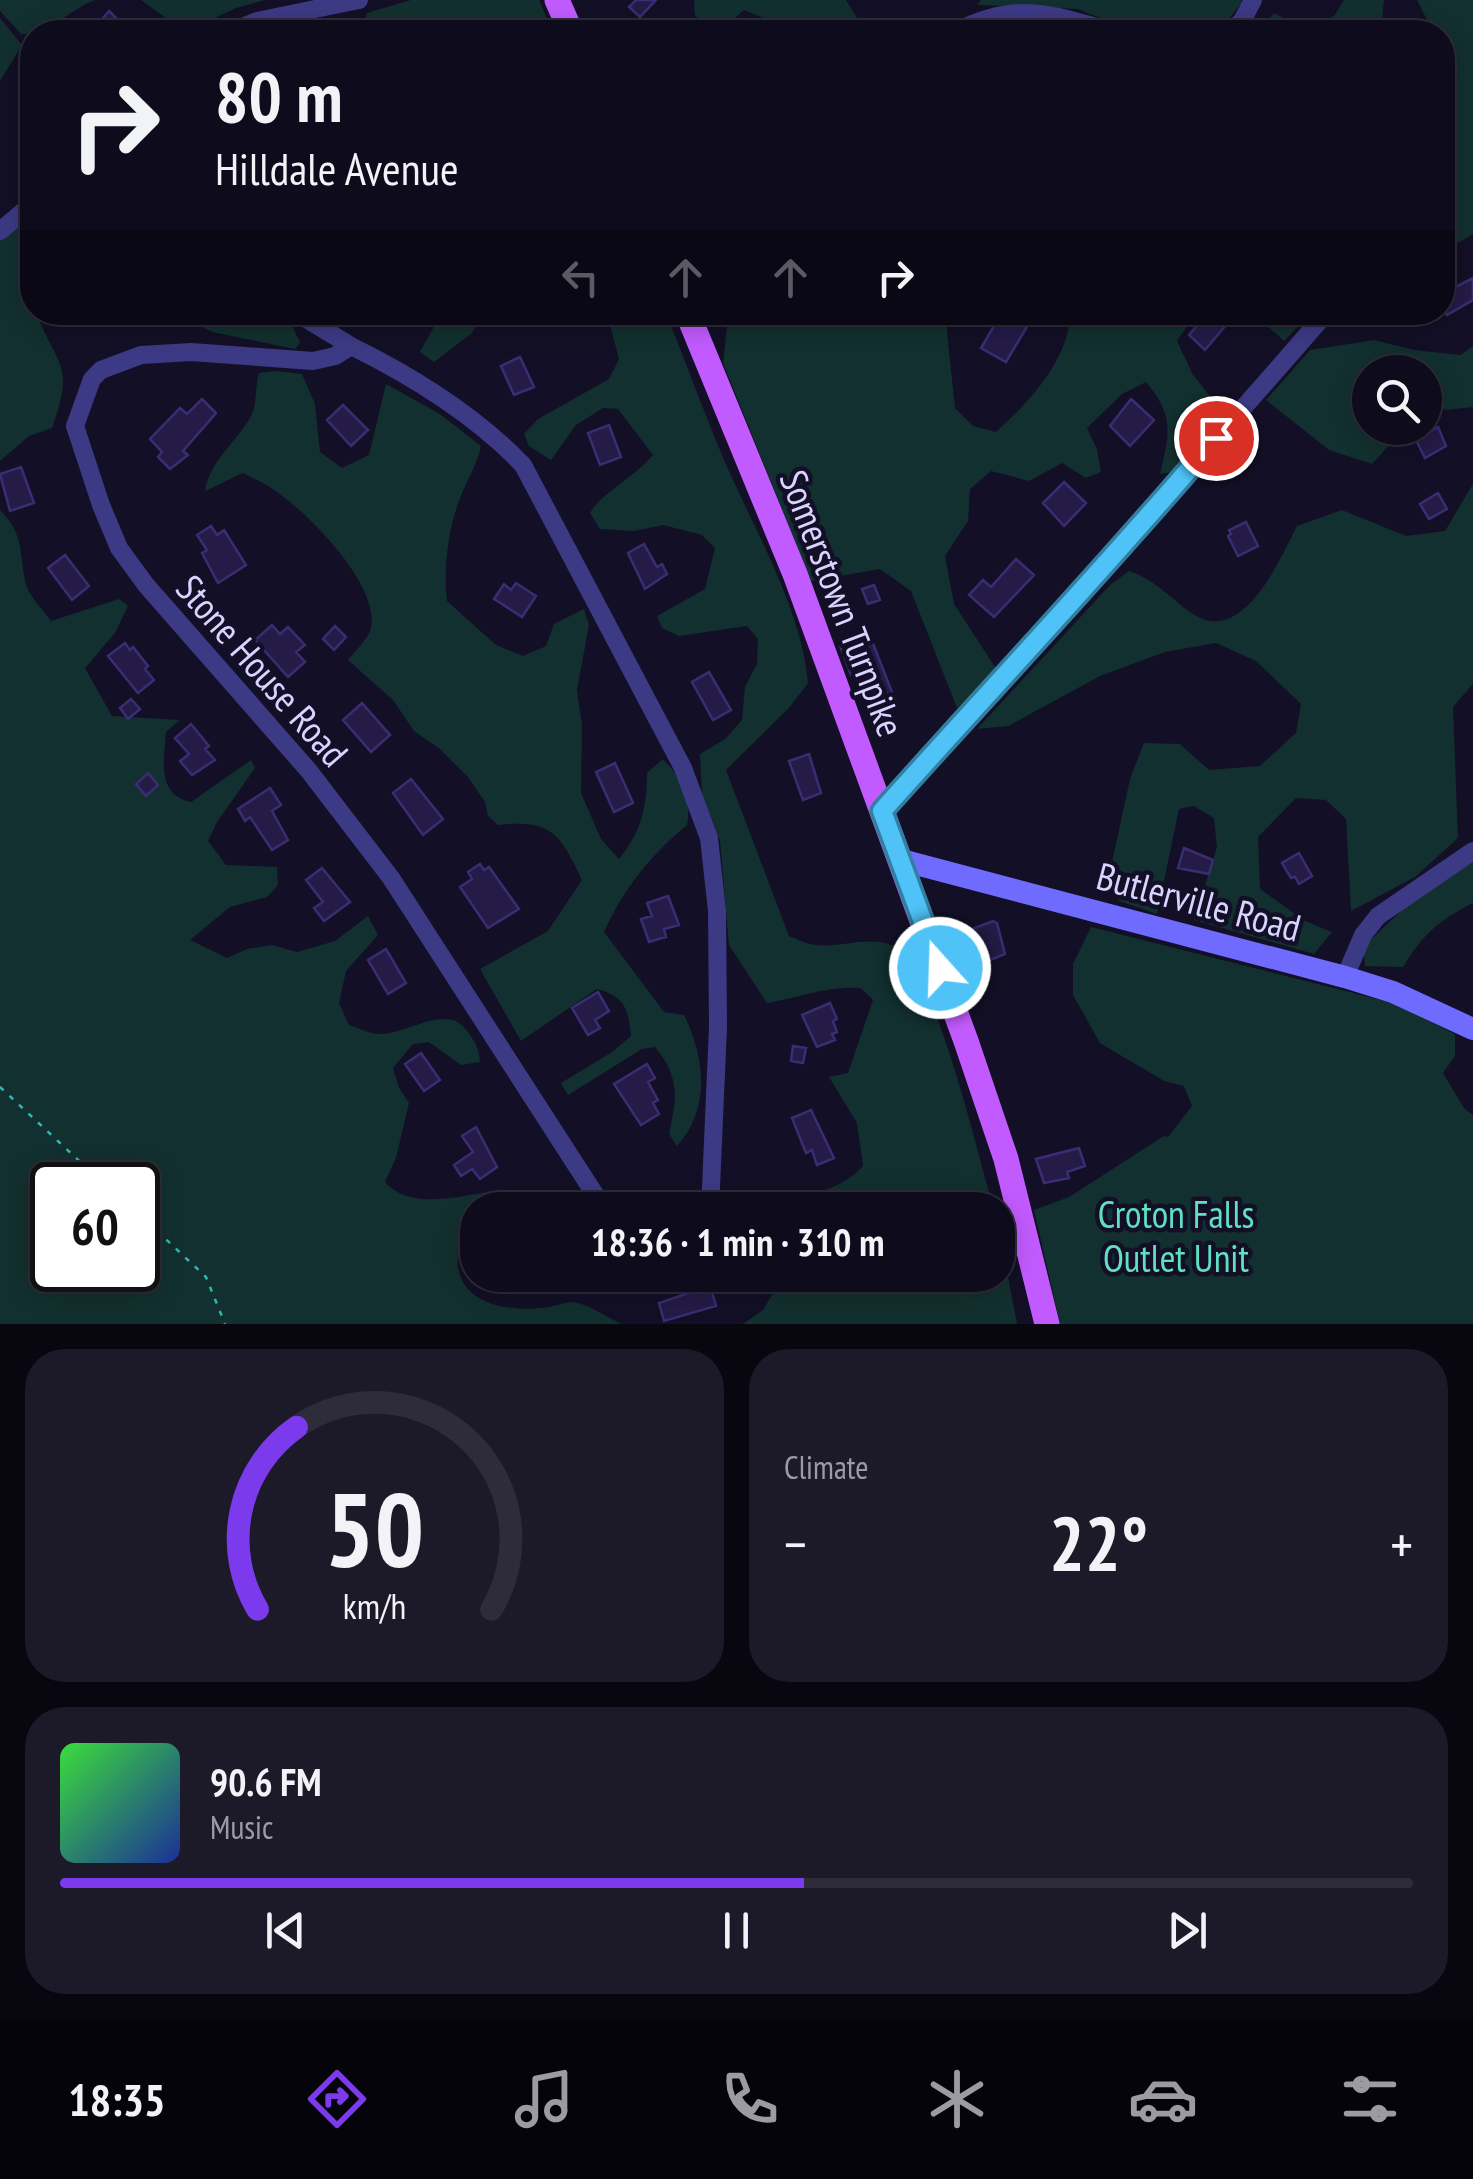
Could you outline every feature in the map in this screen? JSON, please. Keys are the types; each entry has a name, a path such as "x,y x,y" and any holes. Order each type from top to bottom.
{"main road":[{"name":"Somerstown Turnpike","path":"699,325 795,574 1002,1144 1047,1324"}],"street":[{"path":"262,20 359,0"},
{"path":"974,20 994,8 1014,5 1032,6 1076,20"},
{"path":"0,231 20,214"},
{"path":"316,325 393,367 488,429 523,465 683,768 709,838 717,911 718,1045 711,1192"},
{"path":"882,811 1130,540 1316,325"},
{"name":"Stone House Road","path":"350,346 335,356 312,361 191,352 141,355 101,370 92,379 75,426 119,548 146,585 309,771 392,878 593,1192"},
{"path":"1345,977 1363,935 1378,916 1473,851"},
{"name":"Butlerville Road","path":"900,860 1345,977 1393,992 1473,1029"}],"path":[{"path":"0,1087 81,1162"},
{"path":"160,1233 206,1277 225,1324"}],"green space":[{"path":"0,0 95,0 61,20 20,20 20,33 0,11"},
{"path":"141,0 265,0 210,20 168,20"},
{"path":"411,0 539,0 548,20 365,20 367,13"},
{"path":"694,0 846,0 858,20 769,20 744,10 733,20 699,20"},
{"path":"981,0 1242,2 1228,20 1105,20 1078,9 977,5"},
{"path":"1344,0 1384,0 1382,20 1325,20 1334,16"},
{"path":"1417,0 1473,0 1473,234 1455,245 1455,20 1427,20"},
{"path":"1274,13 1288,20 1268,20"},
{"path":"0,18 20,43 20,48 0,81"},
{"path":"20,206 20,325 42,325 63,378 52,428 29,436 0,461 0,219"},
{"path":"198,325 292,325 300,342 295,349 212,332"},
{"path":"435,325 476,325 472,333 434,362 420,352"},
{"path":"609,325 671,325 797,629 808,683 789,708 726,770 789,936 820,945 884,943 894,946 909,961 940,1025 989,1192 816,1192 847,1180 863,1166 857,1123 829,1077 848,1073 873,1000 861,988 848,988 767,1003 729,945 720,841 702,795 700,754 725,739 742,720 745,687 757,664 758,639 747,626 679,636 662,628 657,616 705,589 715,548 702,535 663,525 634,531 600,529 590,513 653,455 618,409 603,408 576,425 551,460 529,446 524,434 538,419 609,379 619,359"},
{"path":"727,325 946,325 955,408 973,426 996,432 1045,379 1063,348 1069,325 1188,325 1177,341 1193,375 1222,411 1172,472 1160,474 1167,425 1161,405 1146,382 1122,394 1087,428 1097,449 1101,472 1086,478 1062,463 1029,481 991,471 970,489 968,521 945,556 954,604 997,670 957,708 911,591 880,569 811,581 723,363"},
{"path":"1266,325 1299,325 1284,341"},
{"path":"1374,340 1414,350 1461,355 1473,346 1473,407 1442,408 1442,355 1352,355 1352,445 1389,445 1372,464 1329,450 1266,400 1310,350"},
{"path":"259,373 302,374 315,404 320,452 342,468 369,455 386,384 440,414 481,446 452,523 446,562 447,601 496,645 523,656 546,646 554,624 584,609 589,625 577,690 582,725 581,793 601,839 619,859 641,819 647,773 663,759 680,781 687,797 687,825 639,874 604,932 664,1012 684,1015 697,1048 700,1099 688,1131 677,1146 669,1134 675,1099 673,1078 655,1047 642,1049 568,1095 561,1083 631,1036 626,1011 619,1000 597,989 521,1041 480,969 548,931 582,880 560,840 530,824 498,825 488,816 485,802 468,777 440,749 414,731 393,700 348,660 371,628 371,611 354,573 307,517 273,489 243,473 205,491 212,469 252,414"},
{"path":"1473,484 1473,684 1453,707 1458,838 1415,877 1351,911 1346,819 1326,800 1296,798 1258,837 1260,889 1305,921 1332,932 1314,954 1194,920 1217,847 1214,818 1194,806 1179,809 1157,914 1119,901 1112,862 1130,779 1144,743 1180,744 1209,770 1260,766 1296,733 1301,704 1256,661 1216,643 1165,652 1100,676 1008,726 977,729 1110,585 1129,571 1155,584 1193,614 1211,621 1228,619 1257,595 1297,526 1342,510 1406,536 1445,531"},
{"path":"0,510 18,538 29,591 51,621 119,599 128,606 115,633 85,668 112,716 180,720 166,732 165,775 172,792 191,802 251,760 255,768 208,841 226,865 277,867 278,885 267,897 230,907 190,940 227,958 247,949 272,945 297,952 335,941 368,916 378,935 346,971 339,1003 349,1025 380,1034 428,1021 450,1020 460,1023 471,1036 480,1062 461,1065 429,1042 413,1044 393,1068 409,1103 396,1158 385,1182 395,1191 421,1199 460,1196 460,1292 471,1292 494,1304 522,1309 578,1303 622,1324 0,1324"},
{"path":"1473,862 1473,903 1433,929 1403,967 1365,966 1363,947 1403,909"},
{"name":"Croton Falls Outlet Unit","path":"1091,927 1393,1003 1455,1034 1455,1056 1443,1073 1464,1108 1473,1115 1473,1324 1060,1324 1034,1210 1069,1197 1168,1137 1192,1106 1184,1086 1164,1081 1100,1043 1073,995 1073,964"},
{"path":"774,1292 1011,1292 1017,1324 743,1324 763,1310"}],"building":[{"path":"636,0 656,0 640,17 629,7"},
{"path":"109,11 118,20 101,20"},
{"path":"1473,278 1473,300 1455,310 1455,287"},
{"path":"994,325 1028,325 1006,362 981,348"},
{"path":"1198,325 1226,325 1205,350 1189,335"},
{"path":"520,357 534,387 514,395 501,366"},
{"path":"202,399 216,413 183,451 188,455 170,469 158,457 162,452 150,439 180,408 187,414"},
{"path":"1131,399 1154,420 1130,446 1110,426"},
{"path":"343,405 368,430 351,446 327,420"},
{"path":"609,425 621,457 600,465 588,433"},
{"path":"1442,436 1446,446 1425,458 1418,445 1442,445"},
{"path":"21,467 34,503 10,511 0,474"},
{"path":"1064,482 1086,503 1064,526 1043,503"},
{"path":"1438,493 1447,509 1429,519 1420,504"},
{"path":"1246,522 1258,546 1238,556 1229,530"},
{"path":"211,526 217,535 224,530 246,565 218,583 202,553 207,550 197,535"},
{"path":"644,544 657,567 662,564 667,574 645,589 628,553"},
{"path":"65,555 89,586 72,600 48,568"},
{"path":"1016,559 1034,575 994,617 969,595 983,580 991,587"},
{"path":"516,583 536,596 522,617 494,599 504,584 511,590"},
{"path":"874,585 880,600 868,604 862,589"},
{"path":"272,625 280,634 288,627 305,645 296,652 305,662 288,677 255,640"},
{"path":"335,626 346,637 334,650 323,639"},
{"path":"870,636 892,692 876,698 865,670 851,675 840,646"},
{"path":"125,643 148,666 145,669 154,680 138,693 108,656"},
{"path":"709,672 731,710 713,720 692,682"},
{"path":"131,699 140,709 128,719 120,708"},
{"path":"362,703 390,735 371,752 343,720"},
{"path":"191,724 215,760 192,775 180,761 189,754 175,738"},
{"path":"809,754 821,793 803,800 789,761"},
{"path":"615,763 633,803 614,812 596,772"},
{"path":"148,773 158,785 146,796 136,784"},
{"path":"411,779 443,819 423,835 393,793"},
{"path":"270,788 281,805 272,811 288,840 272,850 250,817 245,821 238,809"},
{"path":"1184,848 1213,860 1209,874 1178,868"},
{"path":"1299,853 1312,876 1299,884 1282,863"},
{"path":"480,864 484,870 489,867 519,909 488,928 460,887 472,879 468,872"},
{"path":"322,868 350,902 324,921 314,908 323,902 306,880"},
{"path":"668,896 679,925 664,929 666,937 649,942 641,919 652,916 647,903"},
{"path":"997,923 1005,954 985,962 982,954 975,956 969,939 974,937 972,929"},
{"path":"386,949 406,983 388,994 368,960"},
{"path":"598,992 609,1011 595,1020 600,1028 588,1035 572,1008"},
{"path":"830,1003 837,1019 833,1021 835,1040 817,1047 802,1015"},
{"path":"793,1046 806,1048 803,1063 791,1061"},
{"path":"421,1053 440,1080 424,1091 405,1064"},
{"path":"647,1064 655,1078 648,1082 658,1100 653,1103 659,1114 641,1125 614,1084"},
{"path":"811,1110 834,1158 817,1165 812,1150 806,1153 792,1118"},
{"path":"476,1127 497,1167 480,1179 472,1169 461,1176 454,1165 473,1152 462,1136"},
{"path":"1079,1148 1085,1166 1067,1172 1069,1178 1044,1183 1036,1159"},
{"path":"691,1292 712,1292 716,1306 664,1321 659,1303"}],"route":[{"path":"940,968 882,811 1130,540 1216,438"}]}
